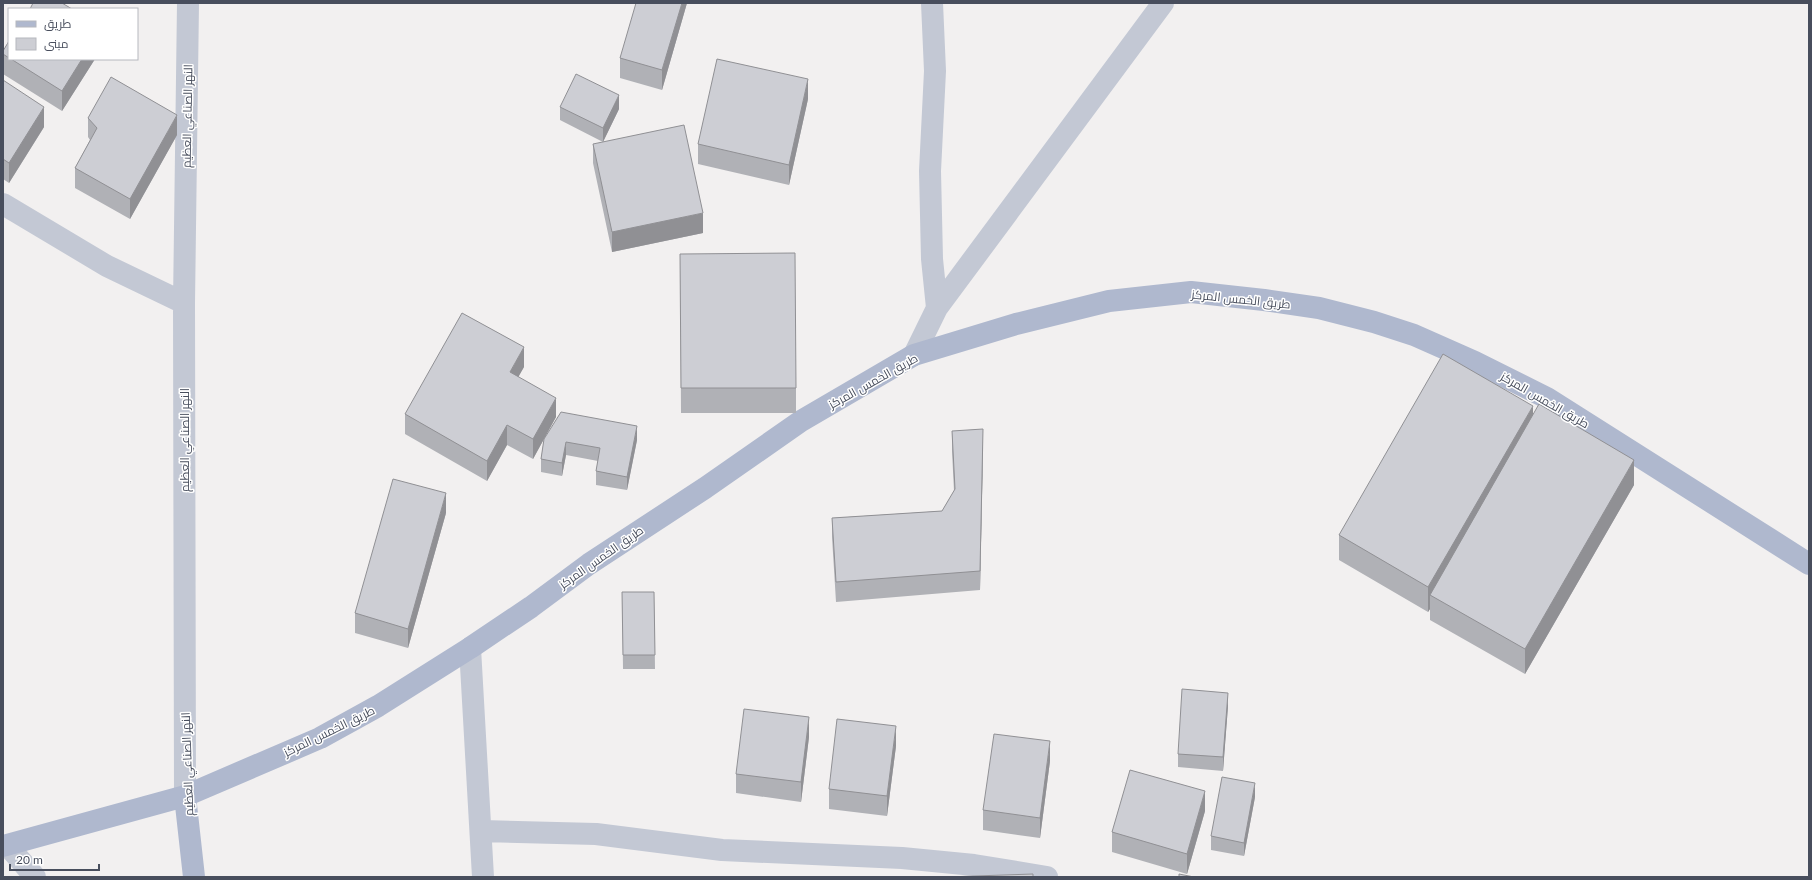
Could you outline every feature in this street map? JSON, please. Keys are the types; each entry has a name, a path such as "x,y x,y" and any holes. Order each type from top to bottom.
{"main road":[{"name":"طريق الخمس المركز","path":"5,846 185,796 320,738 378,706 470,648 531,607 589,564 705,488 801,421 914,356 1016,324 1109,301 1191,292 1264,300 1319,308 1374,322 1414,335 1475,362 1540,395 1809,564"},
{"name":"النهر الصناعي العظيم","path":"185,796 194,877"}],"street":[{"name":"النهر الصناعي العظيم","path":"185,796 184,302 188,3"},
{"path":"932,3 935,71 930,178 932,259 937,308"},
{"path":"914,356 937,308 1163,3"},
{"path":"3,204 107,266 184,302"},
{"path":"470,648 482,831 483,877"},
{"path":"482,831 596,834 722,850 902,858 967,864 1047,877"},
{"path":"5,846 35,877"}],"building":[{"path":"33,3 62,3 70,8 30,8"},
{"path":"636,3 682,3 662,70 620,58"},
{"path":"8,43 8,57 3,54 3,51"},
{"path":"717,59 808,79 789,165 698,144"},
{"path":"13,60 81,60 62,91"},
{"path":"576,74 619,95 603,128 560,107"},
{"path":"111,77 177,115 130,199 75,168 97,128 88,118"},
{"path":"3,80 44,107 9,163 3,159"},
{"path":"684,125 703,213 612,232 593,144"},
{"path":"795,253 796,388 681,388 680,254"},
{"path":"462,313 524,347 510,372 556,398 533,439 507,425 487,461 405,414"},
{"path":"1443,354 1533,406 1428,587 1339,535"},
{"path":"1539,404 1634,460 1525,649 1430,595"},
{"path":"561,412 637,426 627,477 596,471 600,448 566,442 562,463 541,459 544,439"},
{"path":"983,429 980,571 836,582 832,518 942,511 955,489 952,431"},
{"path":"393,479 446,493 408,629 355,613"},
{"path":"622,592 654,592 655,655 623,655"},
{"path":"1182,689 1228,693 1223,757 1178,754"},
{"path":"744,709 809,717 801,782 736,774"},
{"path":"837,719 896,726 887,796 829,789"},
{"path":"994,734 1050,741 1040,818 983,810"},
{"path":"1130,770 1205,791 1187,854 1112,832"},
{"path":"1222,777 1255,783 1244,843 1211,836"},
{"path":"1033,874 1033,877 946,877"},
{"path":"1179,874 1194,877 1179,877"}]}
